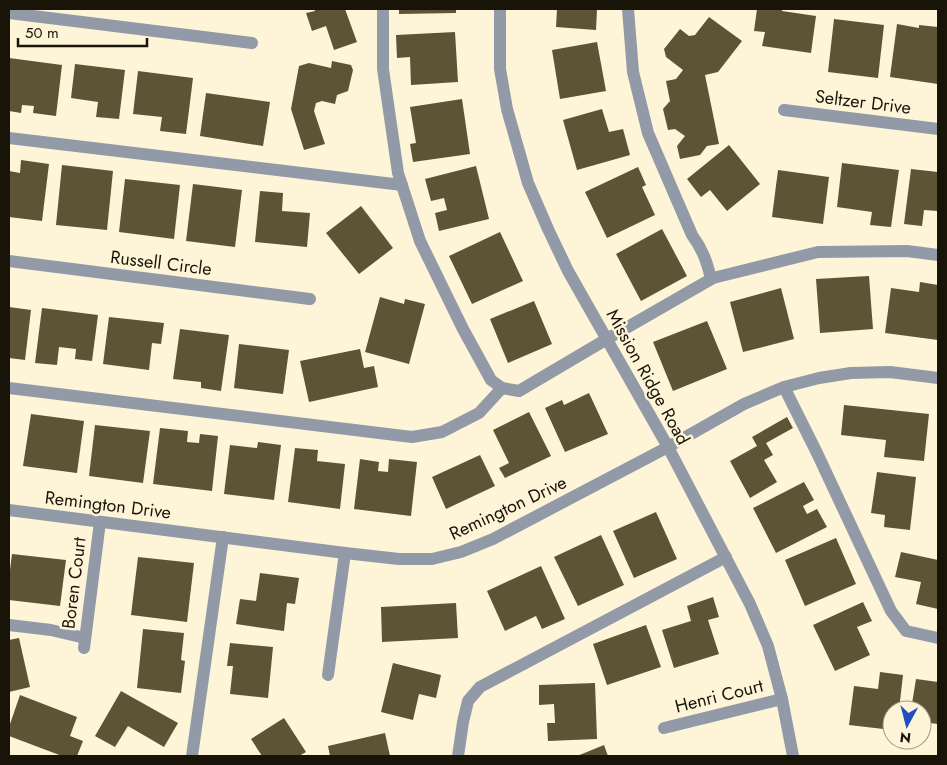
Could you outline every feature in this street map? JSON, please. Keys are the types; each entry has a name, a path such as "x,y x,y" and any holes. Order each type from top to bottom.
{"street":[{"path":"383,9 383,69 398,173 420,241 463,330 491,380 502,388 520,390 711,279 818,252 907,251 938,255"},
{"name":"Mission Ridge Road","path":"500,9 500,69 507,109 528,183 568,271 668,447 750,604 768,646 782,699 793,756"},
{"path":"628,9 634,72 648,133 692,235 700,246 711,279"},
{"path":"9,13 252,44"},
{"name":"Seltzer Drive","path":"784,110 938,129"},
{"path":"9,138 402,185"},
{"name":"Russell Circle","path":"9,261 310,299"},
{"name":"Remington Drive","path":"9,510 345,553 399,559 432,559 461,552 493,538 668,447 744,404 784,387 819,378 851,373 890,372 938,378"},
{"path":"784,387 891,611 906,631 938,638"},
{"path":"9,388 412,437 442,432 480,413 502,388"},
{"name":"Boren Court","path":"9,625 51,630 85,643 100,522"},
{"path":"192,756 223,538"},
{"path":"328,676 345,553"},
{"path":"458,756 468,701 480,687 726,557"},
{"name":"Henri Court","path":"664,728 782,699"}],"building":[{"path":"314,9 345,9 357,42 334,50 326,26 312,31 306,13 315,11"},
{"path":"399,9 456,9 456,13 399,14"},
{"path":"557,9 597,9 596,30 556,27"},
{"path":"757,9 782,9 782,11 816,16 811,53 762,46 765,32 754,31"},
{"path":"709,17 742,41 718,72 705,75 719,144 707,146 700,155 680,159 677,146 685,136 675,129 668,130 663,109 670,101 666,81 676,79 683,70 666,57 664,49 680,29 689,36 695,35"},
{"path":"834,19 884,25 878,78 828,72"},
{"path":"897,24 919,28 919,25 938,27 938,84 890,77"},
{"path":"455,32 458,82 411,85 410,57 397,58 396,35"},
{"path":"597,42 606,91 560,99 552,50"},
{"path":"9,58 62,65 56,116 33,113 34,106 22,105 21,113 9,111"},
{"path":"332,61 351,65 353,70 348,91 337,95 335,104 322,101 316,103 314,111 325,144 304,150 291,109 299,66 309,63 331,68"},
{"path":"75,64 125,70 119,119 96,117 98,102 71,98"},
{"path":"138,71 193,78 186,134 160,131 162,117 133,114"},
{"path":"206,93 270,102 263,146 200,136"},
{"path":"462,99 470,154 413,162 410,144 416,143 410,107"},
{"path":"602,109 609,132 623,129 630,155 577,170 563,120"},
{"path":"729,145 760,184 727,211 710,190 701,197 687,179"},
{"path":"21,160 49,164 42,221 9,217 9,171 20,173"},
{"path":"842,163 899,170 891,227 870,225 872,212 837,207"},
{"path":"62,165 113,171 107,230 56,225"},
{"path":"476,166 489,219 439,231 435,213 447,210 444,198 431,201 425,179"},
{"path":"638,167 646,185 642,187 655,215 607,238 585,192"},
{"path":"911,169 938,172 938,211 924,210 922,226 904,224"},
{"path":"778,170 829,177 823,224 772,217"},
{"path":"125,179 180,185 174,239 119,232"},
{"path":"193,184 242,190 235,247 186,241"},
{"path":"260,191 283,193 282,211 310,213 307,247 255,242"},
{"path":"361,206 393,248 359,274 326,233"},
{"path":"662,229 687,276 641,301 616,254"},
{"path":"500,232 523,281 472,304 449,256"},
{"path":"869,276 873,329 820,333 816,279"},
{"path":"920,282 938,285 938,340 885,333 891,288 919,292"},
{"path":"781,288 794,339 743,352 730,302"},
{"path":"380,297 404,304 405,299 425,304 409,364 365,352"},
{"path":"534,301 552,344 508,363 490,319"},
{"path":"9,307 31,310 25,360 9,358"},
{"path":"42,308 98,315 92,361 75,359 76,349 59,347 57,365 35,363"},
{"path":"109,317 164,323 161,344 152,343 149,370 103,364"},
{"path":"707,321 727,369 673,391 653,342"},
{"path":"180,329 229,335 221,391 201,388 201,382 173,379"},
{"path":"239,344 289,350 283,394 234,388"},
{"path":"360,349 364,368 374,366 378,387 309,402 300,361"},
{"path":"589,393 608,434 565,452 545,408 562,400 564,405"},
{"path":"844,405 929,414 924,461 884,457 886,440 841,435"},
{"path":"529,412 551,456 505,478 499,468 509,463 493,430"},
{"path":"31,414 84,421 77,473 23,466"},
{"path":"787,417 793,428 766,443 773,455 764,460 777,482 750,498 730,461 757,446 752,437"},
{"path":"95,425 150,431 143,483 89,476"},
{"path":"160,428 188,431 187,442 199,443 200,434 218,436 212,491 153,484"},
{"path":"258,442 281,445 274,500 224,494 230,445 257,448"},
{"path":"295,448 318,450 317,461 345,464 340,509 288,502"},
{"path":"480,455 495,486 446,509 432,477"},
{"path":"360,459 379,462 378,471 388,472 389,459 417,462 411,516 354,509"},
{"path":"877,472 916,477 910,530 884,527 885,515 871,513"},
{"path":"804,482 814,500 803,506 807,514 817,509 827,527 776,553 753,508"},
{"path":"656,512 677,559 634,578 613,531"},
{"path":"601,535 624,585 578,606 554,557"},
{"path":"836,538 856,584 805,606 785,560"},
{"path":"901,552 938,560 938,609 916,604 921,582 895,577"},
{"path":"12,554 66,560 60,606 9,600"},
{"path":"138,557 194,563 187,622 131,615"},
{"path":"541,566 565,619 542,629 536,616 505,631 487,591"},
{"path":"260,573 299,578 295,604 287,603 284,631 236,624 240,599 256,601"},
{"path":"713,597 719,617 708,620 719,654 674,668 662,630 691,621 687,606"},
{"path":"863,602 872,621 857,627 870,655 835,671 813,625"},
{"path":"456,603 458,638 382,642 381,607"},
{"path":"646,625 661,667 607,685 593,644"},
{"path":"143,629 184,633 181,660 185,661 181,693 137,688"},
{"path":"19,638 30,687 9,692 9,640"},
{"path":"230,643 273,647 268,698 230,694 233,666 227,666"},
{"path":"393,663 441,675 436,698 419,694 413,720 381,712"},
{"path":"880,672 903,675 900,700 882,700 882,729 849,725 854,686 878,689"},
{"path":"916,679 938,682 938,724 932,723 932,700 913,700"},
{"path":"595,683 597,739 548,741 547,723 555,723 554,704 539,705 539,685"},
{"path":"121,691 178,723 164,747 128,726 115,747 95,736"},
{"path":"20,695 77,717 70,736 83,741 77,756 62,756 9,736 9,727"},
{"path":"284,718 306,752 299,756 262,756 251,739"},
{"path":"385,733 390,756 330,756 328,746"},
{"path":"604,745 608,756 577,756"}]}
